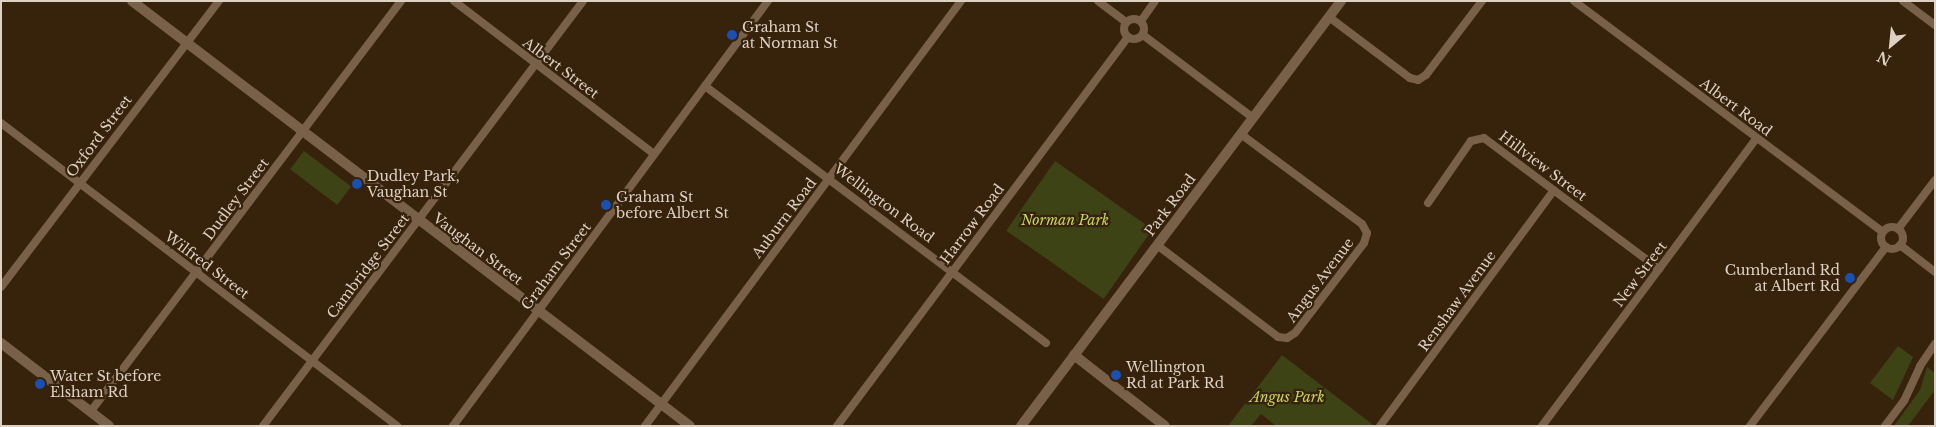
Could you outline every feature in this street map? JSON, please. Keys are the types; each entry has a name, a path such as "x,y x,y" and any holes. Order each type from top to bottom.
{"main road":[{"name":"Vaughan Street","path":"132,1 417,221 690,426"},
{"name":"Park Road","path":"1020,426 1340,1"},
{"path":"1,342 109,426"},
{"path":"1074,355 1165,426"}],"street":[{"name":"Oxford Street","path":"1,288 218,1"},
{"name":"Dudley Street","path":"91,411 401,1"},
{"name":"Albert Street","path":"454,1 535,65 654,154"},
{"name":"Cambridge Street","path":"263,426 583,1"},
{"name":"Graham Street","path":"453,426 768,1"},
{"name":"Auburn Road","path":"645,426 961,1"},
{"path":"1098,1 1126,22"},
{"path":"1141,21 1156,1"},
{"path":"1328,18 1410,78 1418,80 1426,75 1482,1"},
{"name":"Albert Road","path":"1574,1 1883,232"},
{"path":"1903,1 1935,25"},
{"path":"1132,18 1141,21 1144,26 1143,34 1136,39 1128,37 1124,31 1126,22 1132,18"},
{"path":"1143,34 1253,118"},
{"name":"Harrow Road","path":"837,426 1128,37"},
{"name":"Wellington Road","path":"705,86 1046,343"},
{"name":"Wilfred Street","path":"1,123 397,426"},
{"name":"Angus Avenue","path":"1157,245 1278,337 1287,338 1295,333 1364,243 1367,233 1362,224 1241,134"},
{"name":"Hillview Street","path":"1428,203 1460,156 1477,137 1488,140 1659,269"},
{"name":"New Street","path":"1542,426 1757,138"},
{"path":"1898,229 1935,180"},
{"name":"Renshaw Avenue","path":"1380,426 1554,190"},
{"path":"1898,229 1889,228 1883,232 1882,241 1886,247 1892,249 1900,245"},
{"path":"1898,229 1902,236 1900,245"},
{"path":"1900,245 1935,272"},
{"path":"1750,426 1886,247"},
{"path":"1885,426 1904,400 1920,366 1935,344"}],"green space":[{"path":"304,151 351,187 337,205 290,169"},
{"name":"Norman Park","path":"1055,161 1152,229 1104,299 1006,231"},
{"path":"1898,346 1913,357 1893,400 1870,383"},
{"name":"Angus Park","path":"1282,355 1372,424 1371,426 1276,426 1261,414 1251,426 1228,426"},
{"path":"1927,367 1935,373 1935,390 1908,426 1894,426 1920,390"}],"place":[{"name":"Graham St at Norman St","path":"732,35"},
{"name":"Dudley Park, Vaughan St","path":"357,184"},
{"name":"Graham St before Albert St","path":"606,205"},
{"name":"Cumberland Rd at Albert Rd","path":"1850,278"},
{"name":"Wellington Rd at Park Rd","path":"1116,375"},
{"name":"Water St before Elsham Rd","path":"40,384"}]}
